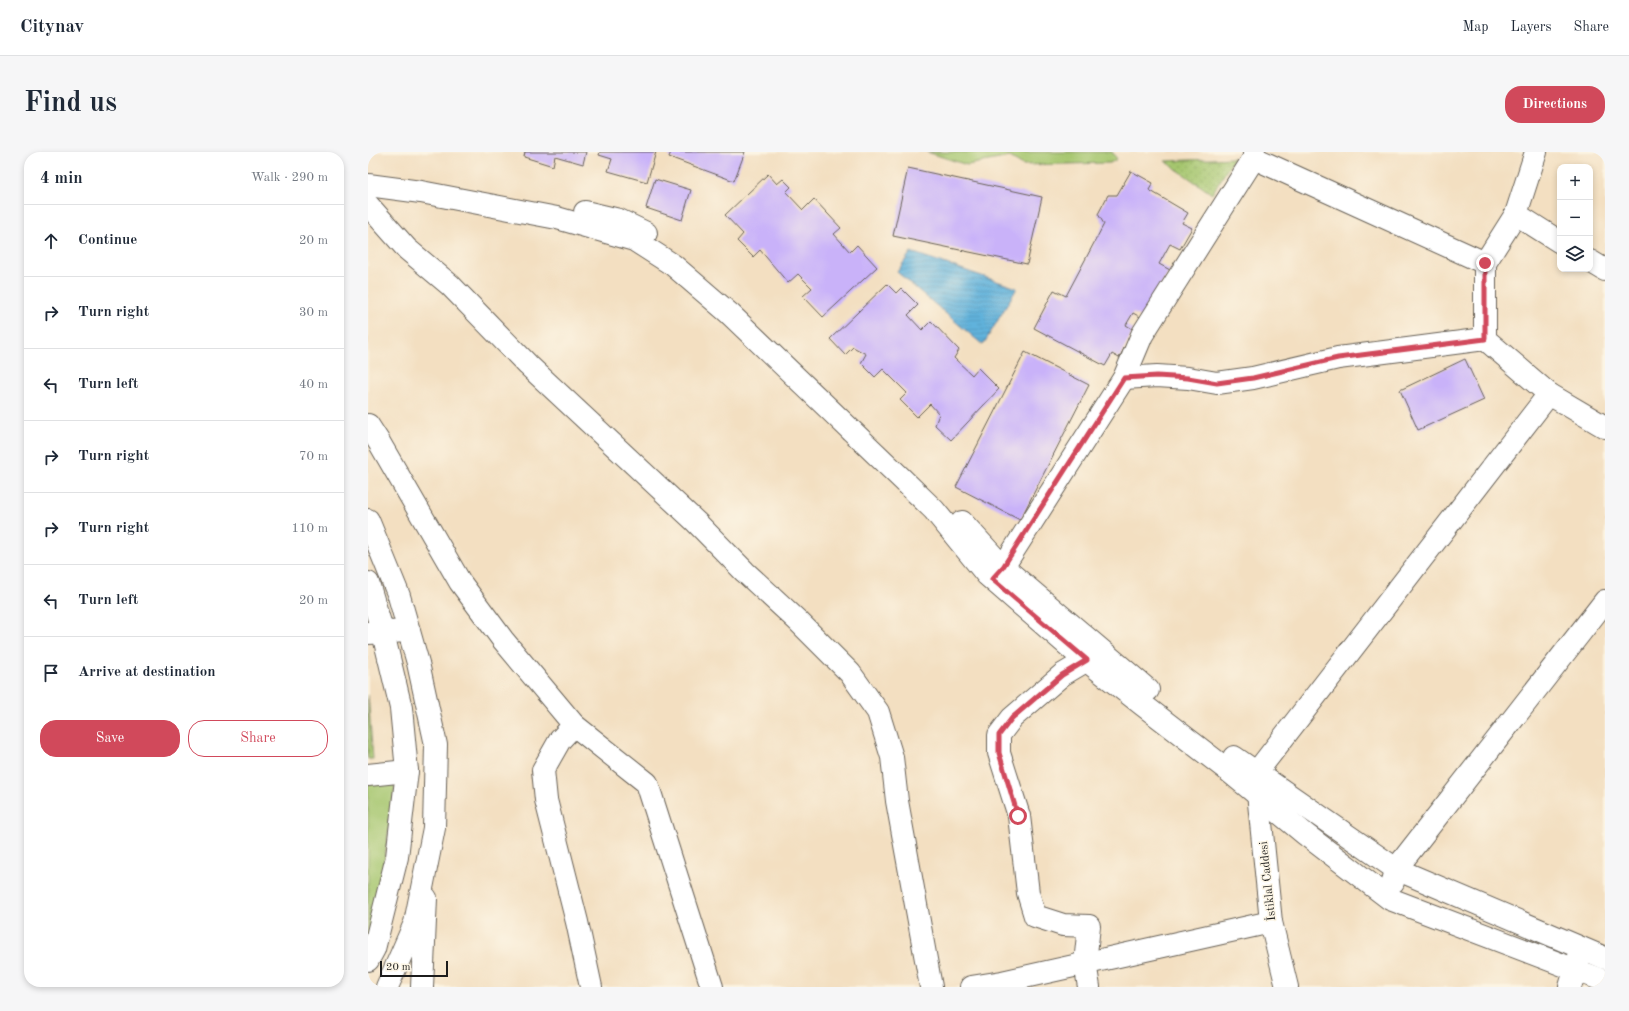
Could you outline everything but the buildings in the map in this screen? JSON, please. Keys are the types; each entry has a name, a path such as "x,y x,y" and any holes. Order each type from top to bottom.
{"street":[{"path":"1485,339 1485,263 1516,214 1536,152"},
{"path":"368,185 421,192 557,218 634,240 660,256 673,265 730,314 900,476 934,510 987,575 998,573 1124,378 1142,335 1254,155 1485,263"},
{"path":"368,172 449,182 619,220 664,242 737,301 765,330 946,504 998,573 1305,834 1390,899 1572,978 1605,981"},
{"path":"368,204 407,249 450,285 528,365 696,522 745,572 798,621 850,673 878,712 892,757 897,801 931,987"},
{"path":"1516,214 1557,240"},
{"path":"1593,263 1605,270"},
{"path":"1124,378 1157,376 1188,378 1217,383 1253,378 1338,358 1485,339 1549,394 1605,427"},
{"path":"1256,773 1549,394"},
{"path":"368,425 460,582 503,640 574,725 604,751 647,783 712,987"},
{"path":"368,520 396,589 409,631 418,663 436,745 434,828 415,923 387,987"},
{"path":"368,583 376,633 401,708 407,771 398,857 374,949 368,960"},
{"path":"1390,899 1396,869 1605,601"},
{"path":"372,611 402,609"},
{"path":"376,633 409,631"},
{"path":"1094,656 1256,773 1396,869 1605,958"},
{"path":"1089,987 1085,963 1090,926 1063,925 1035,916 1028,893 1018,816 999,753 999,735 1012,718 1062,675 1094,656"},
{"path":"574,725 560,740 543,770 546,800 577,922 591,987"},
{"path":"368,775 407,771"},
{"name":"İstiklal Caddesi","path":"1256,773 1271,922 1287,987"},
{"path":"422,987 428,858"},
{"path":"971,987 1271,922"},
{"path":"1572,978 1582,948"}],"green space":[{"path":"927,152 1112,152 1117,159 1110,163 1023,165 1010,157 967,165"},
{"path":"1234,158 1212,194 1165,161"},
{"path":"368,695 373,759 368,759"},
{"path":"383,782 395,786 381,884 368,946 368,784"}],"water":[{"path":"911,252 1017,288 983,345 897,272"}],"route":[{"path":"1018,816 999,753 999,735 1012,718 1062,675 1087,660 1072,649 992,579 1003,567 1124,378 1157,376 1188,378 1217,383 1253,378 1338,358 1485,339 1485,263"}]}
